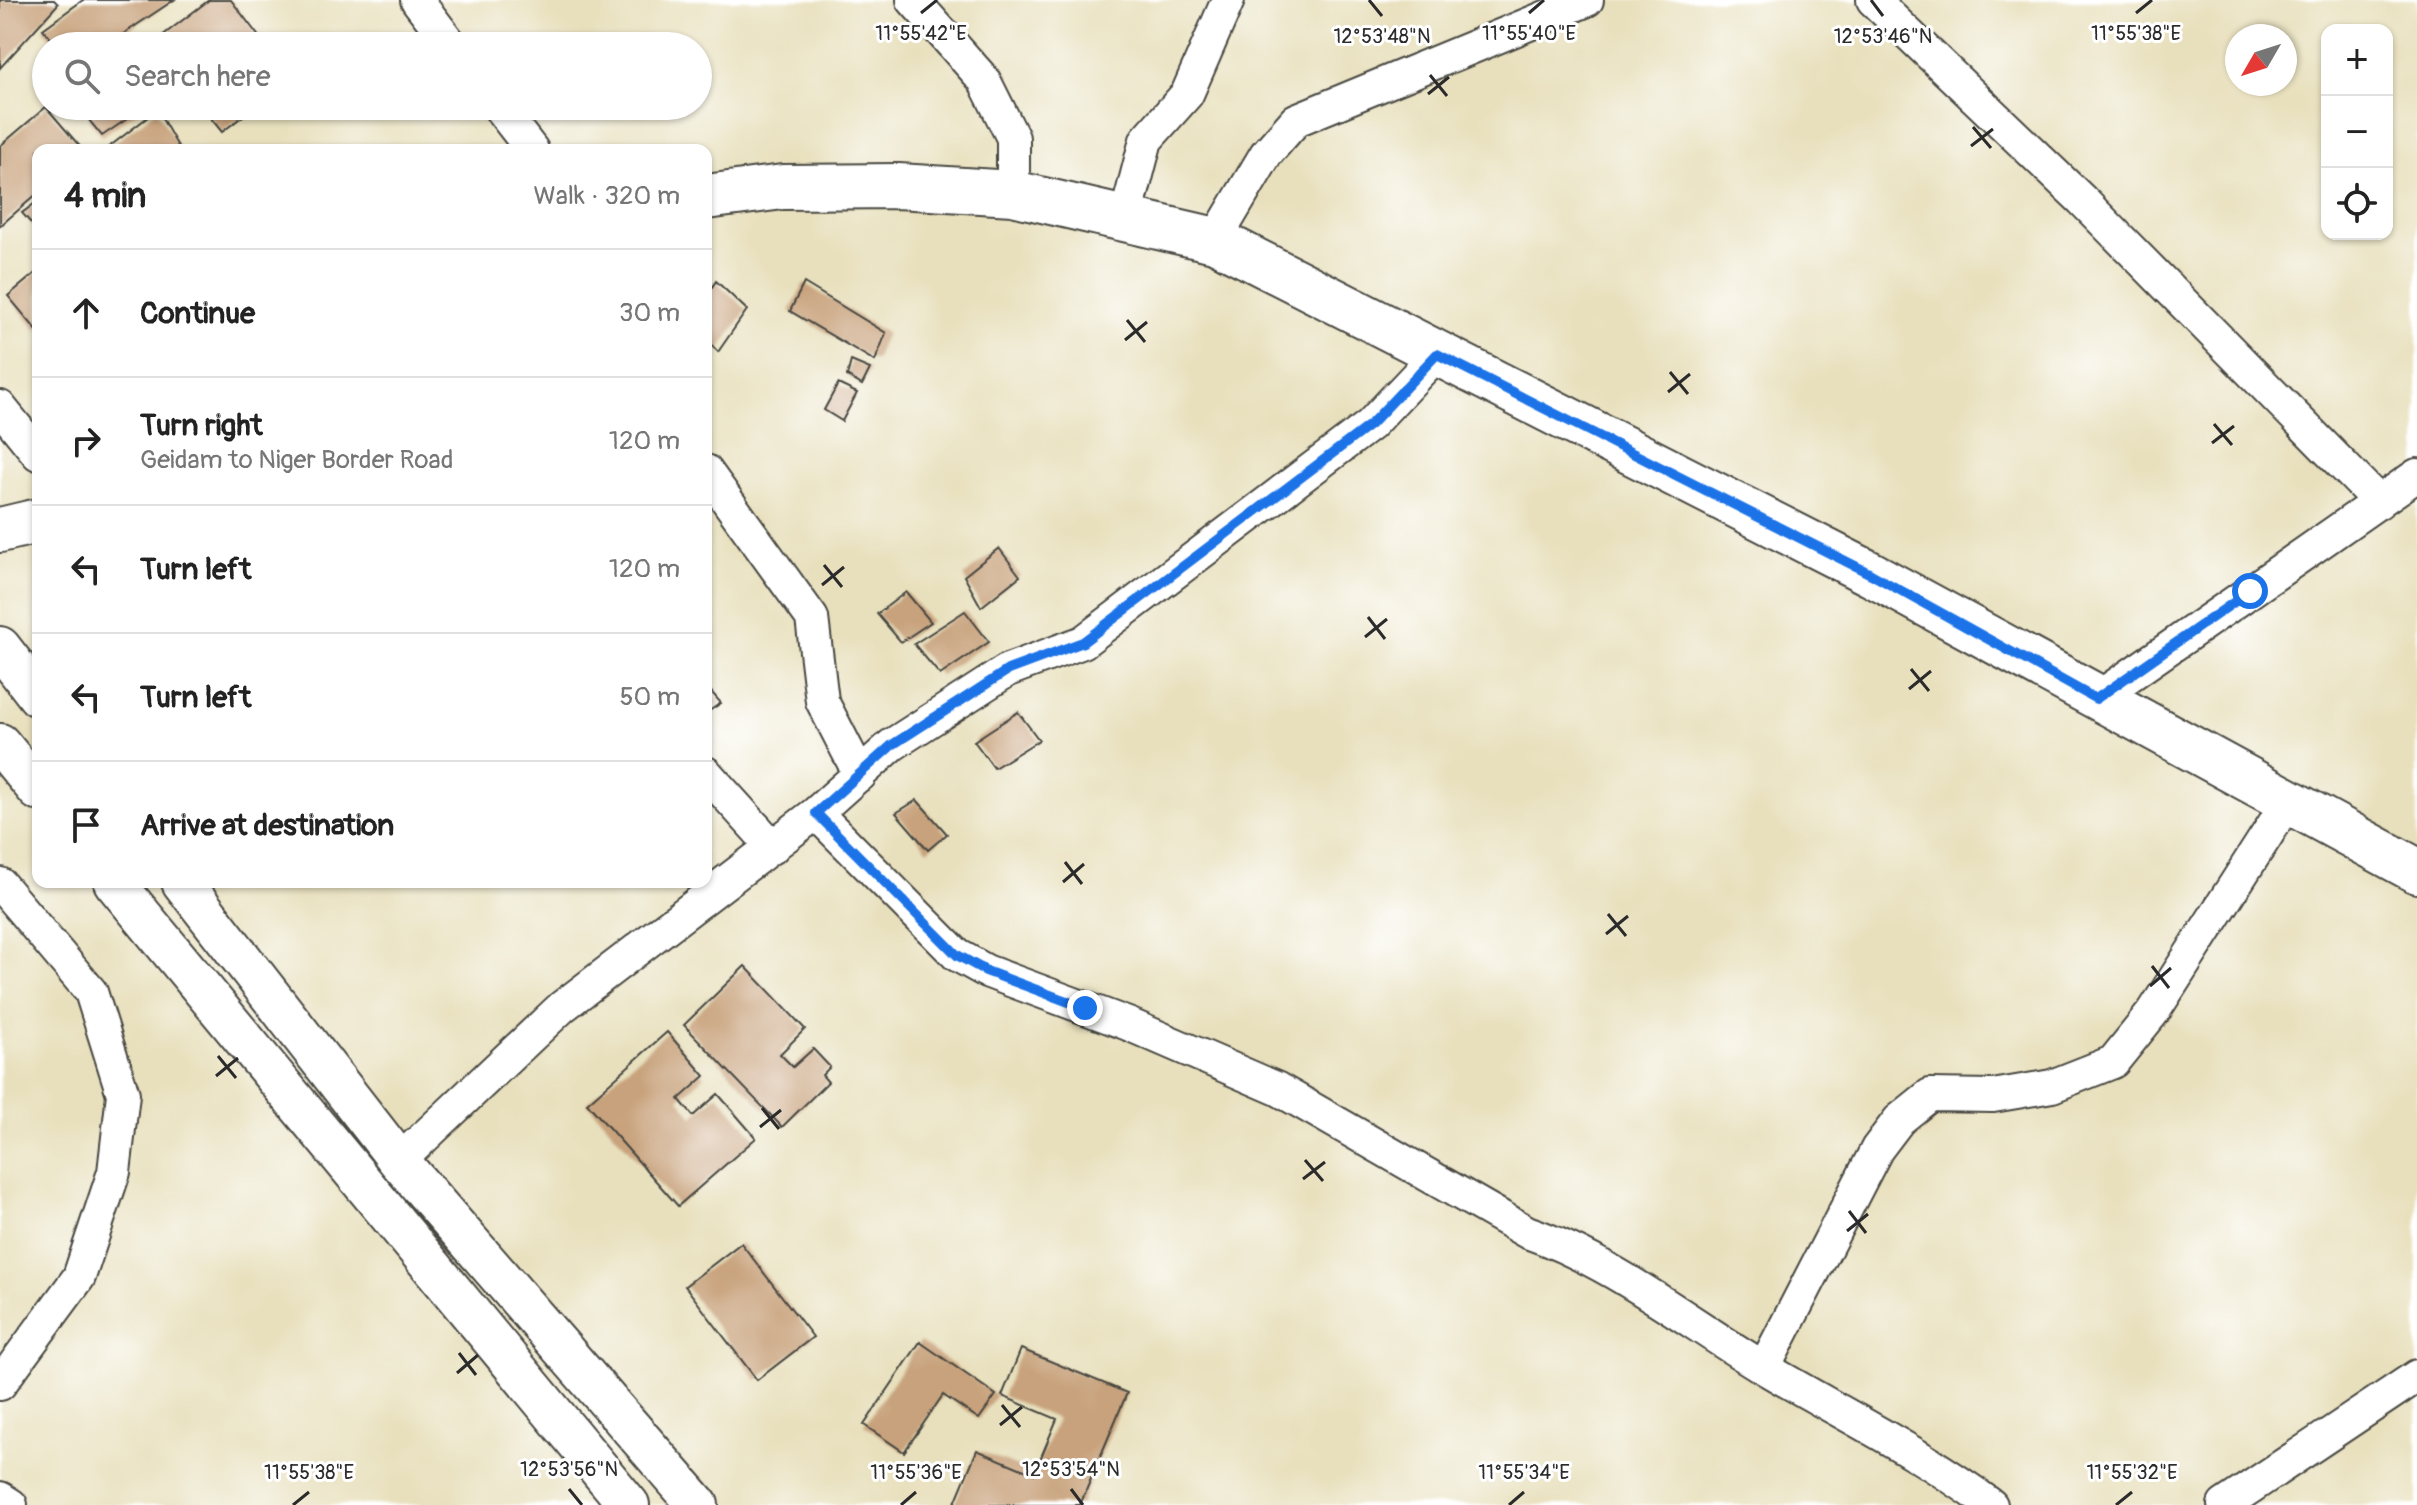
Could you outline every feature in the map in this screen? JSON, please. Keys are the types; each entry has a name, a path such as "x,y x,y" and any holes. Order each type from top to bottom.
{"main road":[{"path":"712,196 812,187 898,186 1013,193 1215,240 1871,574 2417,871"},
{"path":"0,530 32,522"}],"street":[{"path":"417,0 441,32"},
{"path":"913,0 984,80 1013,138 1013,193"},
{"path":"1126,217 1146,140 1187,94 1228,0"},
{"path":"1215,240 1266,154 1296,120 1587,0"},
{"path":"1873,0 2082,200 2379,502"},
{"path":"509,120 527,144"},
{"path":"399,1161 562,1007 816,813 892,745 1008,670 1083,642 1370,425 1437,354"},
{"path":"0,407 32,447"},
{"path":"2096,699 2417,475"},
{"path":"712,479 812,618 822,701 860,775"},
{"path":"0,647 32,688"},
{"path":"0,744 32,783"},
{"path":"712,780 773,847"},
{"path":"1764,1368 1877,1149 1899,1120 1930,1095 1993,1096 2052,1086 2113,1062 2154,1011 2288,802"},
{"path":"816,813 957,955 986,971 1128,1024 1278,1089 1527,1232 1566,1246 1764,1368 1945,1470 1991,1505"},
{"path":"0,884 91,992 123,1094 114,1172 79,1277 0,1384"},
{"path":"119,888 629,1505"},
{"path":"187,888 399,1161 698,1505"},
{"path":"2224,1505 2417,1376"},
{"path":"0,1498 11,1505"}],"building":[{"path":"0,0 54,0 58,4 0,68"},
{"path":"83,0 174,0 126,32 45,32 43,29"},
{"path":"209,0 231,0 255,32 167,32"},
{"path":"32,119 57,120 78,144 32,144 32,198 0,226 0,146"},
{"path":"89,120 125,120 102,136"},
{"path":"144,120 163,120 177,144 113,144"},
{"path":"212,120 238,120 222,132"},
{"path":"32,206 32,224 22,213"},
{"path":"32,276 32,325 8,296"},
{"path":"716,281 747,310 718,352 712,346 712,287"},
{"path":"804,283 886,333 875,361 790,311"},
{"path":"851,361 870,369 862,385 847,376"},
{"path":"838,384 857,393 842,421 824,410"},
{"path":"999,548 1020,576 981,607 964,576"},
{"path":"906,592 931,622 901,642 877,614"},
{"path":"965,611 989,642 940,675 914,644"},
{"path":"712,693 721,703 712,709"},
{"path":"1018,712 1039,740 994,768 974,741"},
{"path":"917,800 947,834 928,850 896,813"},
{"path":"745,966 805,1029 780,1054 793,1067 813,1049 830,1067 822,1075 828,1082 782,1127 684,1025"},
{"path":"667,1032 705,1076 679,1099 693,1116 718,1094 756,1138 678,1206 587,1103"},
{"path":"741,1243 813,1337 757,1380 685,1286"},
{"path":"920,1342 996,1395 979,1419 943,1395 904,1452 864,1425"},
{"path":"1021,1349 1127,1393 1080,1505 954,1505 977,1450 1034,1474 1057,1419 1002,1396"}],"route":[{"path":"1085,1008 986,971 957,955 816,813 892,745 1008,670 1083,642 1370,425 1437,354 1871,574 2096,699 2250,591"}]}
